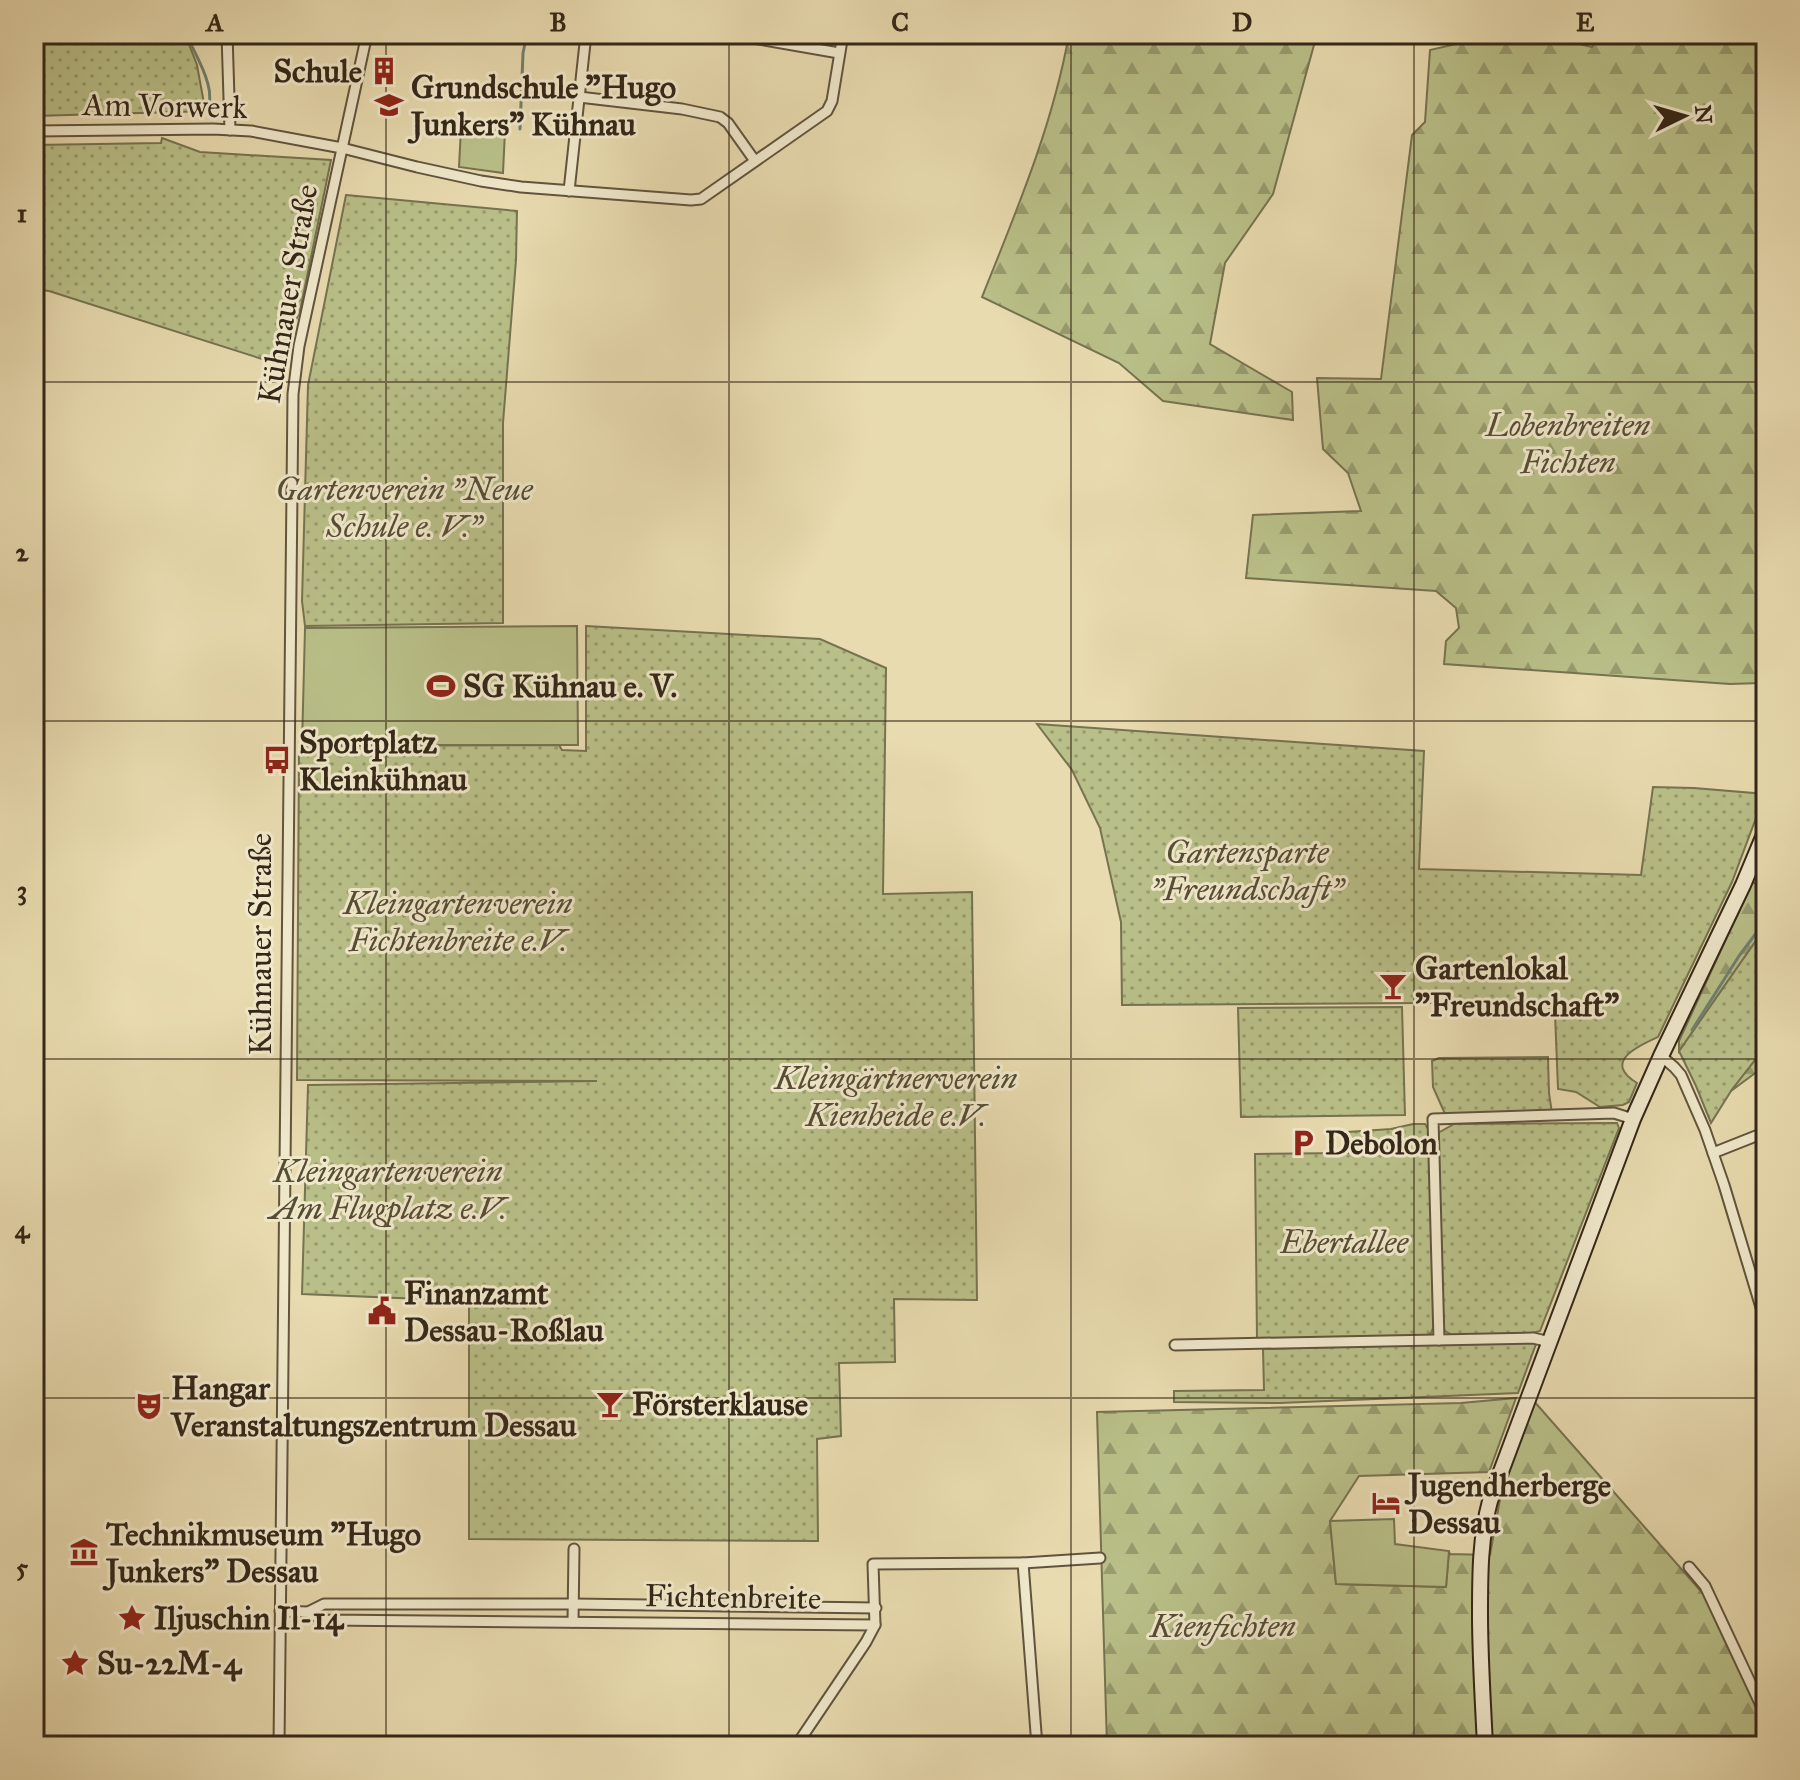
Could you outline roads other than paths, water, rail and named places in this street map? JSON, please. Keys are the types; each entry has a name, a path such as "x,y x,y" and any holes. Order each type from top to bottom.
{"street":[{"path":"227,34 230,130"},
{"name":"Kühnauer Straße","path":"279,1746 292,408 299,346 367,34"},
{"path":"569,191 586,34"},
{"path":"730,34 839,53"},
{"name":"Am Vorwerk","path":"34,131 230,130 270,134 501,184 701,199 827,111 832,101 843,34"},
{"path":"579,97 682,109 720,117 728,123 755,161"},
{"path":"1485,1746 1480,1569 1486,1516 1633,1119 1766,830"},
{"path":"1661,1056 1681,1075 1713,1153 1766,1324"},
{"path":"1439,1340 1433,1119 1614,1113 1633,1119"},
{"path":"1713,1153 1766,1132"},
{"path":"1754,1283 1766,1280"},
{"path":"1175,1345 1533,1338 1550,1342"},
{"path":"573,1622 574,1549"},
{"path":"796,1746 875,1625 873,1564 1023,1563 1100,1558"},
{"path":"1023,1563 1037,1746"},
{"path":"1689,1567 1705,1586 1766,1716"},
{"name":"Fichtenbreite","path":"308,1612 324,1604 876,1608"},
{"name":"Fichtenbreite","path":"280,1611 308,1612 324,1620 875,1625"}],"waterway":[{"path":"186,34 206,78 209,103"},
{"path":"520,129 523,53 527,34"},
{"path":"1692,1030 1766,920"}],"place":[{"name":"Schule","path":"384,71"},
{"name":"Grundschule \"Hugo Junkers\" Kühnau","path":"389,105"},
{"name":"SG Kühnau e. V.","path":"441,686"},
{"name":"Sportplatz Kleinkühnau","path":"277,760"},
{"name":"Gartenlokal \"Freundschaft\"","path":"1393,986"},
{"name":"Debolon","path":"1303,1143"},
{"name":"Finanzamt Dessau-Roßlau","path":"382,1311"},
{"name":"Försterklause","path":"610,1404"},
{"name":"Hangar Veranstaltungszentrum Dessau","path":"149,1406"},
{"name":"Jugendherberge Dessau","path":"1386,1503"},
{"name":"Technikmuseum \"Hugo Junkers\" Dessau","path":"84,1552"},
{"name":"Iljuschin Il-14","path":"132,1618"},
{"name":"Su-22M-4","path":"75,1663"}],"park label":[{"name":"Lobenbreiten Fichten","path":"1568,444"},
{"name":"Gartenverein \"Neue Schule e. V.\"","path":"404,508"},
{"name":"Gartensparte \"Freundschaft\"","path":"1247,870"},
{"name":"Kleingartenverein Fichtenbreite e.V.","path":"458,922"},
{"name":"Kleingärtnerverein Kienheide e.V.","path":"896,1096"},
{"name":"Kleingartenverein Am Flugplatz e.V.","path":"388,1190"},
{"name":"Ebertallee","path":"1344,1242"},
{"name":"Kienfichten","path":"1223,1626"}]}
